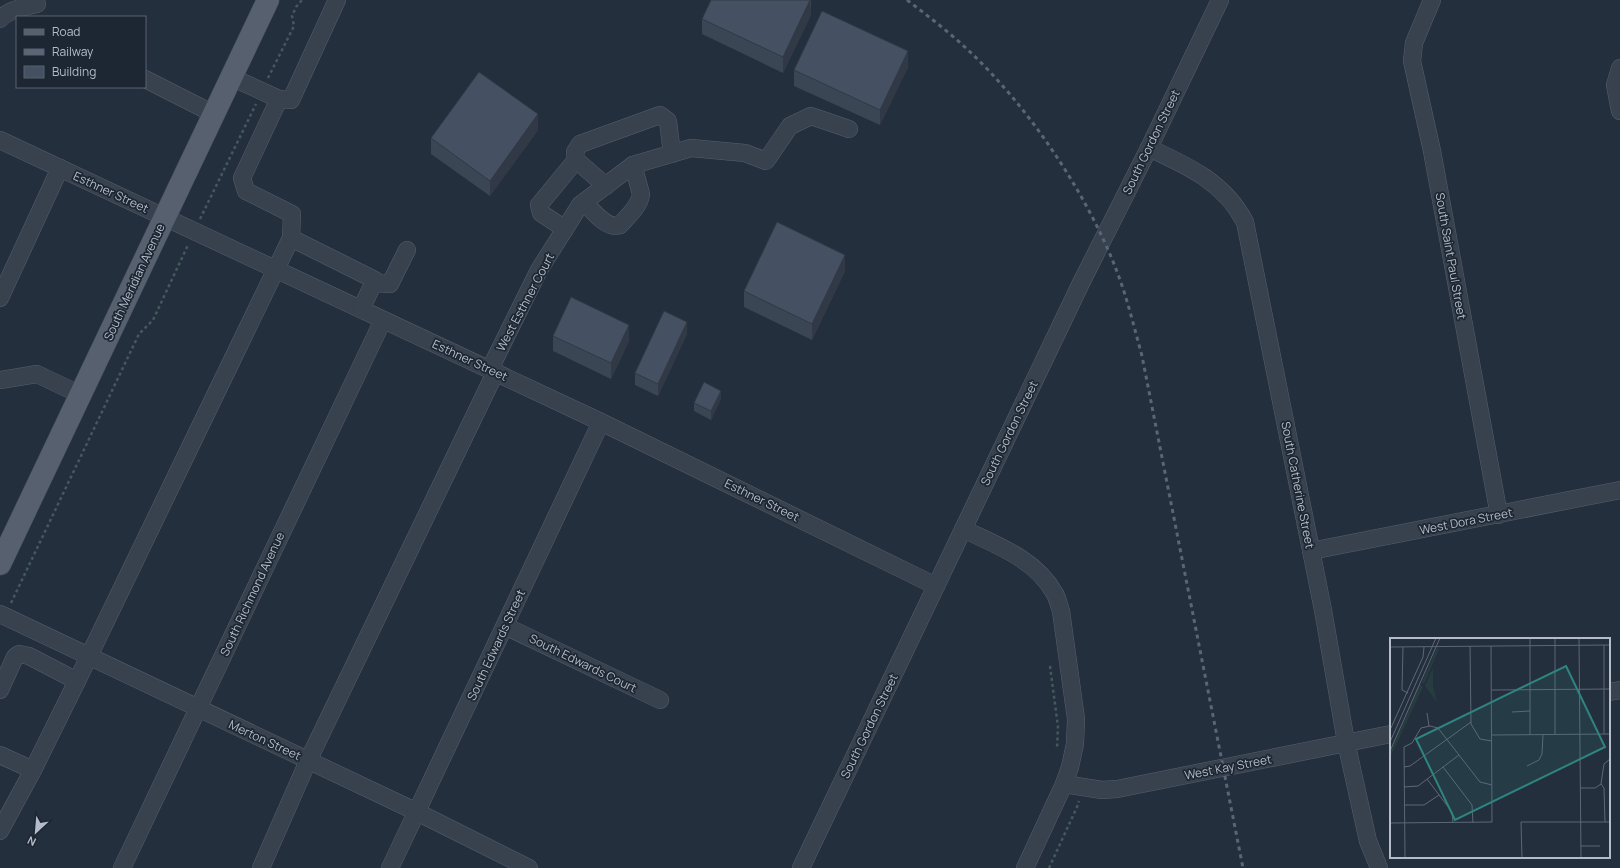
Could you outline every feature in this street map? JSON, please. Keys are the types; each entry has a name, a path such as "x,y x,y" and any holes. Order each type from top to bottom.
{"main road":[{"name":"South Meridian Avenue","path":"0,564 268,0"}],"street":[{"path":"231,77 279,99 292,100 337,0"},
{"name":"South Gordon Street","path":"801,868 1081,283 1149,148 1220,0"},
{"name":"South Saint Paul Street","path":"1432,0 1414,43 1412,61 1432,151 1499,515"},
{"path":"0,19 4,15 22,7 37,4"},
{"path":"1620,68 1615,85 1620,111"},
{"path":"146,80 214,114"},
{"path":"0,832 33,770 77,681 291,238 292,214 246,191 242,178 279,99"},
{"path":"606,186 576,160 575,152 580,144 660,115 668,121 672,154"},
{"name":"West Esthner Court","path":"261,868 308,761 539,270 580,205 633,165 691,148 745,153 766,161 790,126 810,116 849,129"},
{"name":"Esthner Street","path":"0,140 361,310 493,370 936,586"},
{"name":"South Catherine Street","path":"1149,148 1182,163 1212,182 1237,207 1245,222 1311,551 1346,742 1368,841 1379,868"},
{"path":"565,229 541,214 538,205 576,160"},
{"path":"584,202 606,223 617,227 620,225 637,206 641,198 633,165"},
{"path":"0,298 60,168"},
{"path":"291,238 375,280 361,310"},
{"path":"374,283 390,284 407,250"},
{"name":"South Richmond Avenue","path":"122,868 383,320"},
{"path":"0,380 37,374 81,395"},
{"name":"South Edwards Street","path":"390,868 601,422"},
{"name":"West Dora Street","path":"1311,551 1620,490"},
{"path":"963,529 1023,560 1037,570 1055,595 1061,611 1076,719 1075,744 1070,767 1064,784 1025,868"},
{"name":"Merton Street","path":"2,615 417,812 529,868"},
{"name":"South Edwards Court","path":"505,626 660,700"},
{"path":"0,690 15,658 19,654 29,656 77,681"},
{"path":"1610,692 1620,690"},
{"name":"West Kay Street","path":"1064,784 1102,790 1118,789 1390,734"},
{"path":"0,755 33,770"}],"path":[{"path":"2,615 140,334 153,320 294,26 292,16 296,7 302,0"},
{"path":"1050,666 1058,728 1057,752"},
{"path":"1049,868 1077,807 1079,799"}],"building":[{"path":"711,0 810,0 783,57 702,19"},
{"path":"822,11 908,51 880,110 794,70"},
{"path":"479,72 538,114 490,181 431,138"},
{"path":"777,222 845,255 812,324 744,291"},
{"path":"571,297 629,325 611,363 553,336"},
{"path":"664,311 687,322 658,384 635,373"},
{"path":"704,382 721,391 711,411 694,403"}],"railway":[{"path":"907,0 946,30 968,50 1012,97 1033,124 1072,181 1089,210 1116,269 1127,301 1142,356 1243,868"}]}
